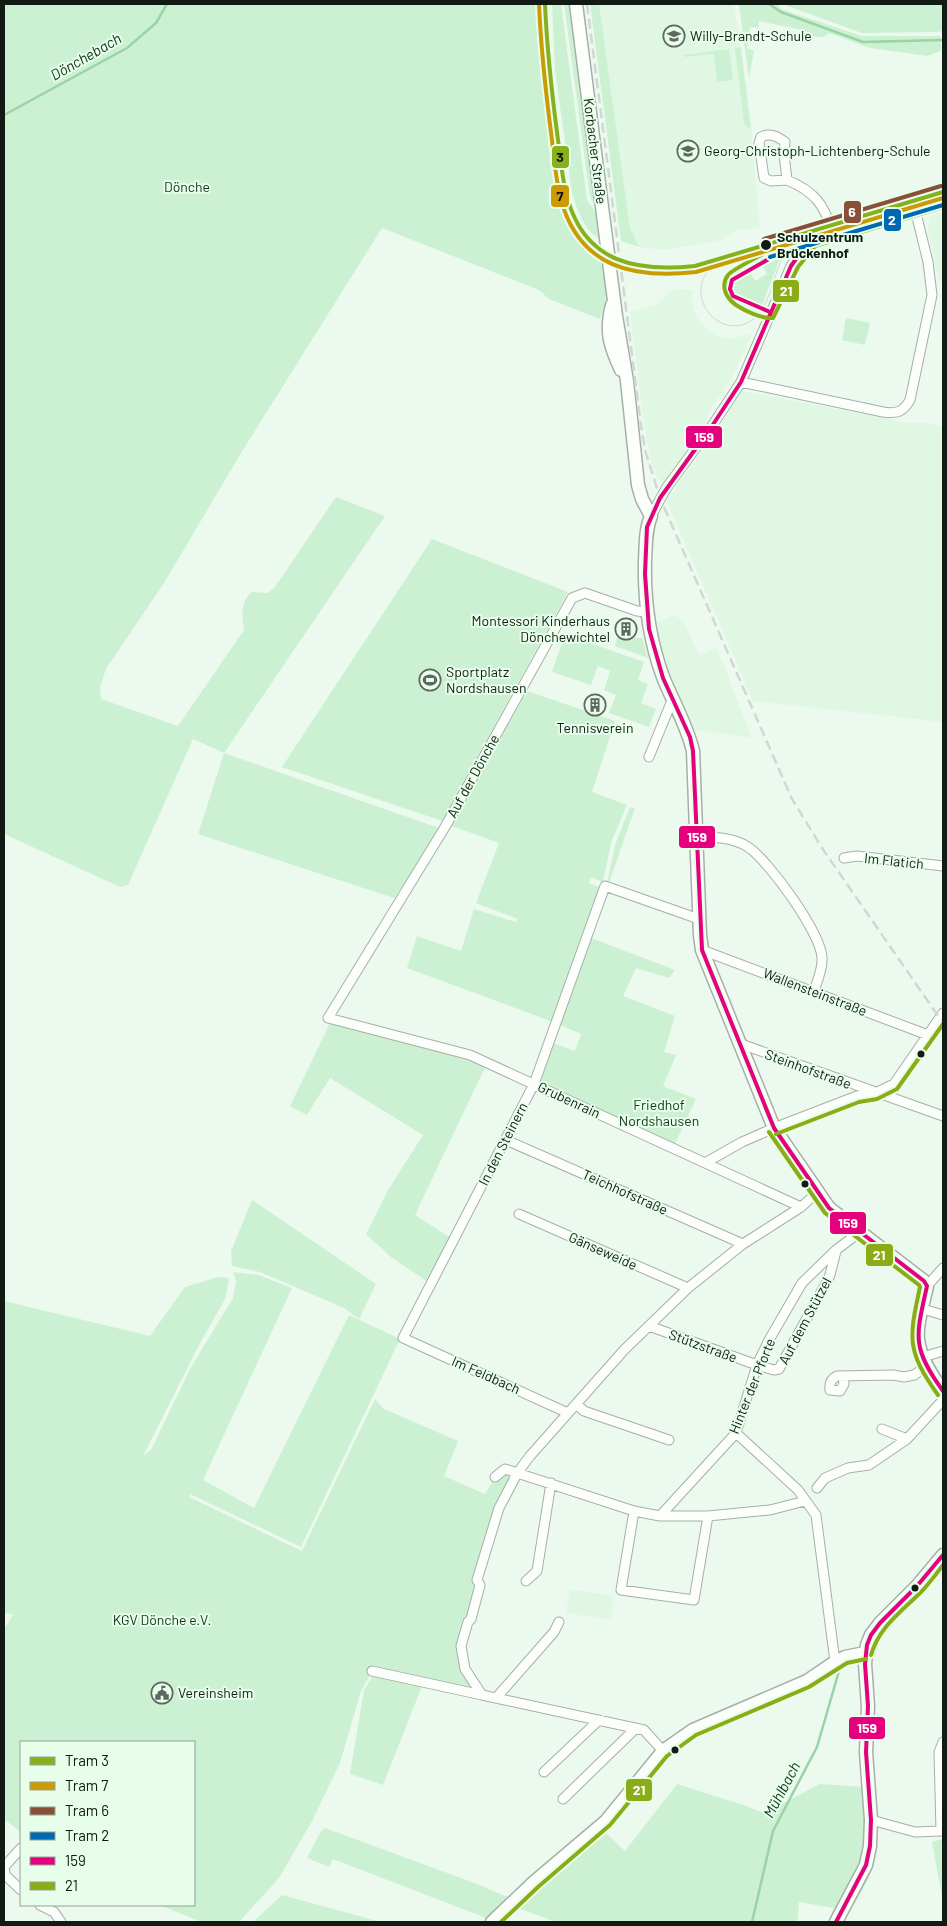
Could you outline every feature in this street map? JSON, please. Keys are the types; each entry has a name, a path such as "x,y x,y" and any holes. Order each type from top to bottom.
{"street":[{"name":"Korbacher Straße","path":"576,4 614,297 609,317 610,347 627,381 638,485 642,499 651,516"},
{"path":"787,180 784,154 785,142 776,136 764,135 759,142 764,178 771,181 787,180 806,189 817,198 824,209 833,233"},
{"path":"927,1286 924,1281 829,1208 774,1128 702,950 690,737 663,678 654,652 646,612 645,574 647,527 651,516 667,487 712,426 741,382 791,266 803,249 812,240 943,201"},
{"path":"741,382 884,412 897,413 904,410 910,400 932,295 928,262 915,209"},
{"name":"Auf der Dönche","path":"328,1018 445,827 572,598 586,593 637,611 646,612"},
{"path":"649,757 673,698"},
{"path":"696,837 734,840 749,847 771,870 816,936 822,957 814,992"},
{"name":"Im Flatich","path":"844,858 857,856 943,866"},
{"name":"In den Steinern","path":"403,1338 534,1084 605,886 699,919"},
{"name":"Wallensteinstraße","path":"702,950 928,1035"},
{"path":"705,1163 742,1142 774,1128 858,1096 875,1093 894,1084 943,1013"},
{"name":"Grubenrain","path":"328,1018 470,1055 801,1207"},
{"name":"Steinhofstraße","path":"741,1044 943,1116"},
{"name":"Teichhofstraße","path":"506,1140 743,1244"},
{"path":"482,1695 465,1669 461,1646 468,1622 471,1620 480,1585 477,1580 499,1508 518,1472 624,1350 688,1288 743,1244 801,1207 818,1192"},
{"name":"Gänseweide","path":"518,1214 688,1288"},
{"name":"Hinter der Pforte","path":"660,1516 736,1433 757,1365 769,1340 802,1283 836,1250 860,1232"},
{"name":"Auf dem Stützel","path":"757,1365 774,1370 779,1369 782,1365 804,1320 830,1275 836,1250"},
{"path":"943,1268 927,1286 919,1322 918,1339 925,1362 943,1391"},
{"path":"923,1309 943,1315"},
{"name":"Stützstraße","path":"649,1326 757,1365"},
{"name":"Im Feldbach","path":"403,1338 568,1413"},
{"path":"843,1376 893,1375 904,1377 914,1375 925,1362 943,1351"},
{"path":"817,1488 825,1478 848,1468 869,1465 907,1439 943,1400"},
{"path":"576,1404 584,1410 669,1440"},
{"path":"882,1429 907,1439"},
{"path":"736,1433 798,1490 816,1515 835,1662"},
{"path":"495,1477 505,1469 518,1472 634,1511 660,1516 708,1516 770,1510 805,1501"},
{"path":"526,1581 536,1571 550,1483"},
{"path":"634,1511 621,1590 694,1600 708,1516"},
{"path":"836,1922 866,1864 870,1846 871,1820 866,1752 868,1706 865,1653 871,1635 880,1623 917,1586 943,1555"},
{"path":"496,1698 554,1632 558,1622"},
{"path":"492,1922 534,1882 606,1821 663,1751 693,1730 807,1681 845,1657 865,1653"},
{"path":"372,1672 644,1730 663,1751"},
{"path":"544,1772 598,1720"},
{"path":"563,1799 636,1728"},
{"path":"871,1820 915,1832 942,1830 939,1752 943,1742"},
{"path":"20,1849 4,1866 5,1875 20,1889"},
{"path":"42,1906 54,1912 61,1922"}],"shaded area":[{"name":"Georg-Christoph-Lichtenberg-Schule","path":"599,4 734,4 750,117 760,228 736,230 722,240 663,250 639,247 630,228"},
{"path":"943,209 943,280 939,281 928,232 929,220 933,213"},
{"path":"676,289 693,290 691,300 694,311 698,320 712,333 731,339 753,333 731,379 709,412 705,427 662,484 656,476 650,458 630,312 658,304 666,295"},
{"path":"742,391 909,423 925,423 943,427 943,722 753,701 667,502 683,477 710,442"},
{"path":"675,615 684,622 699,655 717,648 752,738 691,729 672,684 654,624"},
{"path":"570,1589 613,1596 611,1620 566,1613"}],"green space":[{"name":"Dönche","path":"4,4 542,4 545,70 552,131 568,218 579,237 603,261 606,298 600,319 549,299 539,290 382,228 241,453 164,583 106,669 100,687 101,699 178,726 244,630 243,610 247,597 251,592 267,593 275,587 336,497 385,516 224,753 193,739 128,885 120,887 4,834"},
{"path":"552,4 561,4 587,200 597,214 600,239 585,225 572,193 555,70"},
{"path":"564,4 573,4 596,208 590,197"},
{"path":"590,4 599,4 630,228 639,247 621,241"},
{"path":"739,4 777,4 781,9 862,36 941,36 941,51 927,56 870,48 829,33 823,37 806,36 807,31 759,21 758,28 750,27 747,49 754,50 749,79"},
{"path":"782,4 943,4 943,30 939,32 862,33"},
{"path":"741,47 751,130 744,123 735,48"},
{"path":"729,49 733,80 717,82 714,54 685,57 684,55"},
{"path":"782,254 762,305 737,294 733,290 734,283 747,273 750,272 755,281 767,274 762,265"},
{"path":"846,318 870,323 865,345 842,340"},
{"name":"Sportplatz Nordshausen","path":"432,539 568,592 442,821 282,767"},
{"path":"565,634 644,662 638,680 648,684 641,703 656,709 649,727 609,713 616,695 604,690 610,671 598,666 591,685 552,672"},
{"path":"617,638 642,638 648,658 615,646"},
{"path":"527,691 615,721 592,792 627,805 611,843 603,882 591,877 589,883 600,887 553,1022 407,968 417,936 461,951 474,909 516,922 518,919 476,903 499,843 452,826"},
{"path":"224,753 439,828 422,858 394,898 198,834"},
{"path":"630,807 635,808 609,883 607,882 616,842"},
{"name":"Friedhof Nordshausen","path":"591,938 675,970 669,978 636,968 623,996 675,1016 664,1052 676,1055 663,1086 696,1099 673,1148 534,1084 553,1043 575,1051 581,1034 560,1025"},
{"path":"330,1023 487,1063 415,1215 454,1240 431,1284 391,1257 366,1234 388,1190 423,1135 330,1078 307,1115 290,1106"},
{"path":"252,1200 376,1284 359,1319 344,1308 260,1272 232,1266 231,1251"},
{"name":"KGV Dönche e.V.","path":"233,1272 258,1275 292,1288 203,1480 254,1508 349,1315 400,1339 301,1547 190,1494 189,1497 302,1551 375,1399 384,1409 458,1441 444,1476 485,1494 495,1477 505,1469 518,1472 499,1509 461,1646 465,1669 482,1695 372,1672 361,1691 340,1763 311,1823 279,1878 239,1922 202,1922 162,1906 195,1906 195,1741 20,1741 20,1831 4,1819 4,1629 13,1615 4,1612 4,1301 150,1336 185,1287 218,1277 229,1278 225,1299 199,1345 143,1456 151,1450 191,1367 233,1298 236,1281"},
{"path":"374,1674 422,1686 383,1785 350,1774 364,1690"},
{"path":"677,1784 764,1813 820,1784 864,1787 876,1836 875,1857 867,1881 844,1922 828,1922 834,1908 799,1902 798,1919 795,1922 556,1922 515,1907 604,1831 625,1851"},
{"path":"325,1828 510,1898 486,1918 333,1859 329,1867 307,1858 321,1831"},
{"path":"943,1839 943,1902 932,1842"},
{"path":"282,1895 381,1922 253,1922"}],"waterway":[{"name":"Dönchebach","path":"4,115 127,48 156,23 167,4"},
{"name":"Dönchebach","path":"769,4 781,12 863,42 943,40"},
{"name":"Mühlbach","path":"752,1922 773,1831 817,1747 839,1671"}],"tram line":[{"name":"7","path":"539,4 555,170 561,200 570,223 581,241 596,255 612,264 631,270 651,273 696,272 943,198"},
{"name":"3","path":"545,4 552,89 566,193 576,221 587,238 601,250 616,259 653,267 695,266 943,192"},
{"name":"6","path":"764,239 941,186"},
{"name":"2","path":"770,257 943,205"},
{"path":"733,255 710,269 703,279 701,289 702,300 706,310 714,318 733,326 745,324 755,318 762,310 785,251 795,239 821,225"}],"railway":[{"path":"587,4 641,425 645,450 660,498 792,799 822,848 943,1023"}],"transit line":[{"name":"21","path":"802,241 796,239 786,242 731,272 724,283 725,292 729,299 749,312 773,318 798,267 815,246 943,207"},
{"name":"159","path":"770,312 733,296 730,289 732,280 788,248 796,245 803,249"},
{"name":"159","path":"803,249 791,266 741,382 660,498 647,527 645,574 649,629 663,678 690,737 693,751 702,950 774,1128 829,1208 924,1281 927,1286 920,1317 919,1341 925,1363 943,1391"},
{"name":"21","path":"776,1134 859,1102 877,1099 897,1089 943,1024"},
{"name":"21","path":"769,1132 825,1213 919,1285 912,1332 913,1343 920,1366 938,1395"},
{"name":"159","path":"836,1922 866,1865 870,1846 871,1820 866,1752 868,1706 865,1664 867,1645 871,1635 880,1623 917,1586 943,1555"},
{"name":"21","path":"871,1655 879,1636 885,1628 924,1589 943,1565"},
{"name":"21","path":"501,1922 538,1887 610,1825 667,1756 696,1735 809,1687 847,1663 866,1659"}],"place":[{"name":"Willy-Brandt-Schule","path":"674,36"},
{"name":"Georg-Christoph-Lichtenberg-Schule","path":"688,151"},
{"name":"Schulzentrum Brückenhof","path":"766,245"},
{"name":"Montessori Kinderhaus Dönchewichtel","path":"626,629"},
{"name":"Sportplatz Nordshausen","path":"430,680"},
{"name":"Tennisverein","path":"595,705"},
{"name":"Vereinsheim","path":"162,1693"}]}
